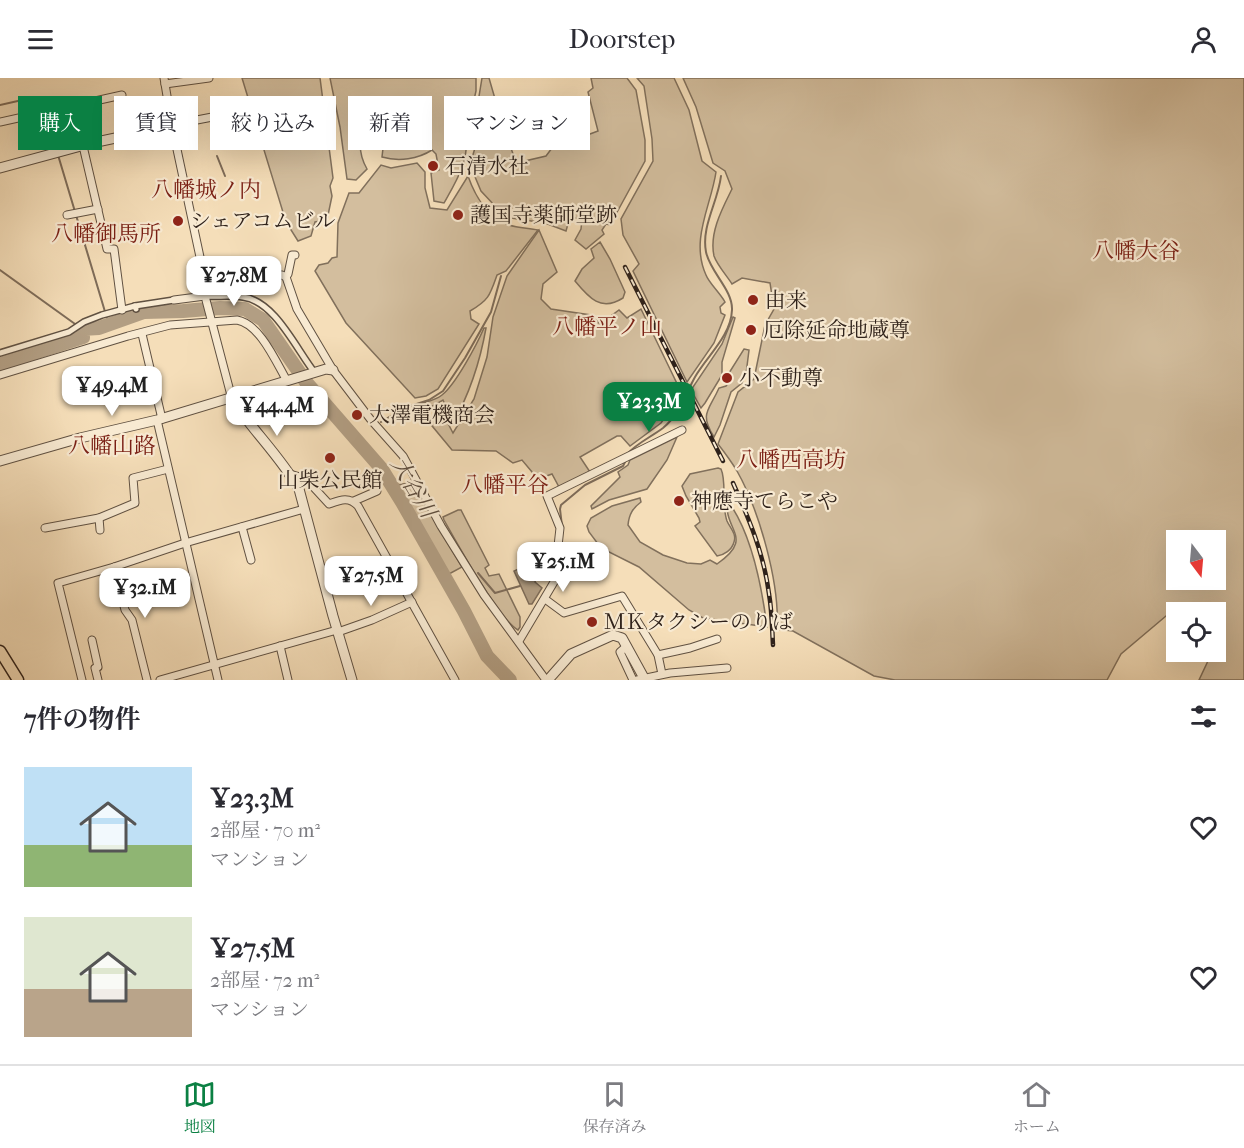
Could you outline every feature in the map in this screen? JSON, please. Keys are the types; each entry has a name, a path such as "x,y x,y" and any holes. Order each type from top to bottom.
{"main road":[{"path":"0,651 18,680"}],"street":[{"path":"167,96 164,81 209,78"},
{"path":"0,122 122,95"},
{"path":"0,168 65,150"},
{"path":"84,150 107,249 114,249 122,310"},
{"path":"177,150 203,271 206,298 232,399 245,420 290,474 299,489 352,680"},
{"path":"73,214 98,209"},
{"path":"286,278 292,255 295,255"},
{"path":"203,271 282,275 286,278 297,309 333,370 371,420 403,456 441,526 484,595 547,680 571,654 613,635 622,638 627,646 638,679 662,674 727,668"},
{"path":"0,353 72,330 84,322 112,312 174,300 244,297 262,304 278,321 313,373"},
{"path":"0,375 170,325 237,320 246,321 255,329 289,380"},
{"path":"142,334 168,469 218,680"},
{"path":"0,461 80,438 160,420 326,369 333,370"},
{"path":"519,641 554,582 560,528 547,496 682,430"},
{"path":"45,528 99,518 135,503 133,478 168,469"},
{"path":"290,474 306,479 328,504 342,499 354,501 377,491"},
{"path":"354,501 455,680"},
{"path":"82,680 58,583 304,509"},
{"path":"99,518 100,530"},
{"path":"242,527 251,560"},
{"path":"114,567 125,610 132,620 147,680"},
{"path":"545,599 564,614 622,596 658,655 662,674"},
{"path":"160,680 337,631 412,603"},
{"path":"658,655 717,639"},
{"path":"92,640 98,667 95,668 98,680"},
{"path":"280,646 288,680"}],"shaded area":[{"path":"242,78 320,78 322,96 248,96"},
{"path":"330,78 476,78 475,96 444,96 444,150 466,150 462,168 444,203 434,201 431,173 439,170 436,154 432,150 432,96 348,96 348,150 360,150 367,169 356,180 347,179 336,96 334,96"},
{"path":"482,78 489,78 494,96 479,96"},
{"path":"591,78 627,78 636,90 645,140 645,161 610,225 606,224 602,230 604,234 586,249 575,240 581,229 582,219 570,217 566,231 545,223 511,218 481,191 470,165 474,150 512,150 516,163 546,156 550,150 590,150 590,134 598,131 588,92 593,88"},
{"path":"637,78 674,78 689,110 702,161 716,172 703,223 700,249 706,275 725,302 720,307 721,313 725,315 714,343 687,382 633,271 639,264 623,235 621,219 653,161 644,86"},
{"path":"683,78 1244,78 1244,680 1199,680 1207,662 1226,662 1226,602 1166,602 1166,616 1121,654 1107,680 895,680 874,676 793,631 777,629 775,590 760,526 737,471 718,444 738,392 754,379 765,325 774,309 770,283 742,278 732,284 715,259 713,239 715,230 732,189 725,171 713,163 696,107"},
{"path":"264,150 329,150 333,178 330,186 332,196 327,220 315,222 311,236 298,241 286,222"},
{"path":"383,150 432,150 408,159 382,157"},
{"path":"417,163 425,172 425,188 430,208 447,210 468,176 474,191 489,212 501,222 538,230 506,271 497,275 485,300 470,311 471,319 479,324 438,389 426,396 415,398 346,323 315,271 319,265 328,263 332,258 337,257 338,223 349,193 359,193 381,165 391,168"},
{"path":"539,230 557,272 543,284 541,299 551,309 591,315 600,324 619,310 627,318 641,309 682,394 661,423 630,446 621,436 617,436 580,457 590,472 559,487 552,474 538,479 522,460 513,463 496,451 452,450 428,421 441,410 453,433 474,399 487,357 493,317 507,276"},
{"path":"600,242 625,292 623,298 608,304 591,298 575,281 582,269 594,258 591,249"},
{"path":"733,317 735,318 722,362 722,375 701,408 691,390 722,344"},
{"path":"486,328 484,341 474,377 453,423 443,400 422,412 416,405 436,399 448,390 466,363"},
{"path":"744,349 749,350 746,374 742,383 731,392 714,437 707,422 707,412 719,388 726,386 732,378 729,373"},
{"path":"677,437 667,460 647,489 609,500 592,509 591,506 620,477 618,472 628,465 630,460"},
{"path":"721,469 724,480 725,514 735,539 730,550 717,556 695,526 700,522 699,518 682,486 690,474"},
{"path":"408,483 414,486 462,567 449,574 397,485"},
{"path":"640,498 641,502 632,512 628,525 640,542 663,555 687,563 701,564 710,560 717,564 734,547 736,540 727,511 727,500 743,527 749,544 762,595 767,627 703,618 689,610 639,567 601,548 587,526 591,518 612,506"},
{"path":"461,510 489,565 485,568 489,576 499,574 520,617 518,630 500,612 444,520 443,517"},
{"path":"552,556 550,573 537,574 535,582 542,588 532,604 529,604 514,571 529,564 534,570 542,567 543,560"}],"waterway":[{"path":"0,105 18,101"},
{"path":"58,155 109,325"},
{"path":"217,156 225,176"},
{"path":"626,455 674,417 695,377 723,337 731,319 729,295 708,259 705,242 721,176"},
{"path":"0,270 82,329"},
{"path":"381,422 404,408 429,400 443,391 491,312 501,276"},
{"name":"大谷川","path":"0,364 83,337 82,329 99,328 144,312 245,309 263,320 306,382 381,468 464,611 487,656 510,680"},
{"path":"562,526 561,505 585,485 623,466 626,460"},
{"path":"478,573 495,593 520,586"}],"railway":[{"path":"625,267 723,461"},
{"path":"733,483 764,565 771,607 773,645"}],"place":[{"name":"石清水社","path":"433,166"},
{"name":"護国寺薬師堂跡","path":"458,215"},
{"name":"シェアコムビル","path":"178,221"},
{"name":"由来","path":"753,300"},
{"name":"厄除延命地蔵尊","path":"751,330"},
{"name":"小不動尊","path":"727,378"},
{"name":"大澤電機商会","path":"357,415"},
{"name":"山柴公民館","path":"330,458"},
{"name":"神應寺てらこや","path":"679,501"},
{"name":"ＭＫタクシーのりば","path":"592,622"}],"district":[{"name":"八幡城ノ内","path":"206,189"},
{"name":"八幡御馬所","path":"106,233"},
{"name":"八幡大谷","path":"1136,250"},
{"name":"八幡平ノ山","path":"607,326"},
{"name":"八幡山路","path":"112,445"},
{"name":"八幡西高坊","path":"791,459"},
{"name":"八幡平谷","path":"505,484"}]}
